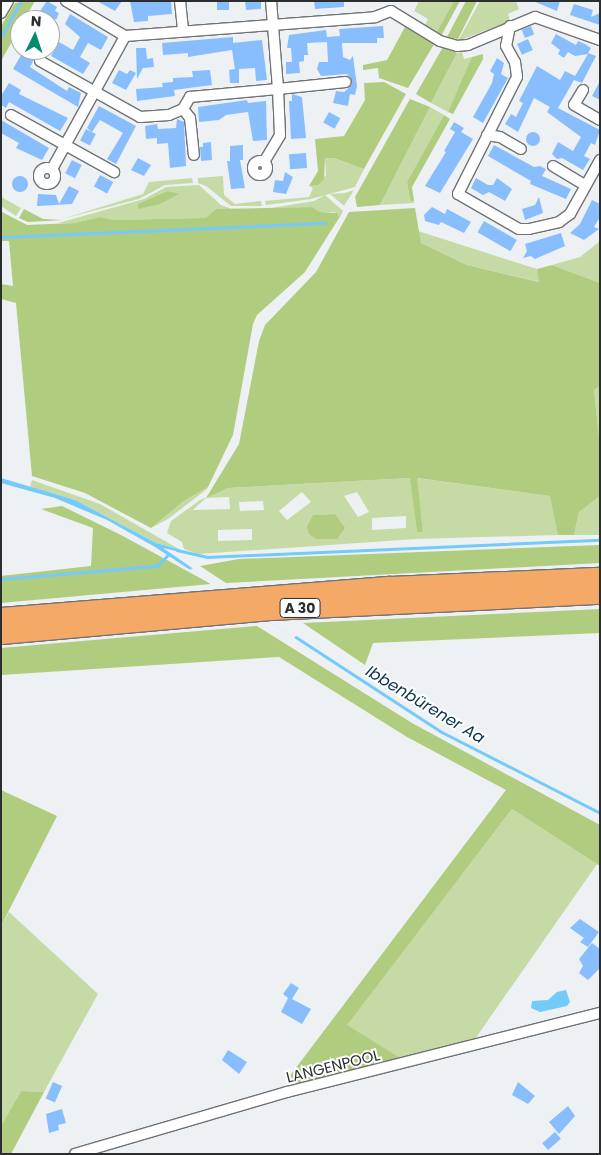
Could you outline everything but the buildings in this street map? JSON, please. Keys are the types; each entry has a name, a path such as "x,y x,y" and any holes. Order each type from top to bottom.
{"highway":[{"name":"A 30","path":"1,617 390,586 600,577"},
{"name":"A 30","path":"1,634 270,610 600,594"}],"street":[{"path":"1,14 8,1"},
{"path":"66,1 124,36 375,17 391,6 450,45 468,45 535,17 600,40"},
{"path":"180,1 183,31"},
{"path":"264,162 280,135 271,1"},
{"path":"506,46 510,26"},
{"path":"52,169 124,36"},
{"path":"488,37 506,46 515,62 517,77 458,194 518,229 559,222 570,214 600,160"},
{"path":"40,61 140,117 169,115 183,108 190,97 346,82"},
{"path":"583,90 574,105 600,120"},
{"path":"183,108 190,118 194,155"},
{"path":"11,115 114,172"},
{"path":"487,135 500,137 521,149"},
{"path":"553,166 585,185"},
{"name":"LANGENPOOL","path":"75,1154 287,1092 600,1013"}],"green space":[{"path":"35,1 30,10 11,10 15,3"},
{"path":"419,1 454,1 436,33 424,27 428,19 414,11"},
{"path":"454,1 460,1 441,36 436,33"},
{"path":"466,1 477,1 458,39 447,37"},
{"path":"480,1 516,1 519,9 508,14 510,21 458,41"},
{"path":"10,11 10,45 1,61 1,26"},
{"path":"405,27 436,41 408,88 379,78 378,68 363,70 363,65 387,60"},
{"path":"443,47 457,53 431,103 416,94"},
{"path":"462,52 464,59 472,57 471,63 448,112 431,103 457,53"},
{"path":"483,54 483,59 453,114 448,112 472,57"},
{"path":"384,82 406,94 364,169 334,158 325,158 324,179 318,185 309,186 318,171 315,139 344,136 365,100 364,83"},
{"path":"410,99 430,107 380,205 357,207 355,197"},
{"path":"430,107 444,115 407,182 414,203 380,205"},
{"path":"444,115 450,119 412,187 414,201 411,201 407,182"},
{"path":"325,158 334,158 364,169 355,187 311,199 266,205 265,201 309,197 313,188 309,186 318,185 326,175"},
{"path":"223,176 224,195 235,204 261,201 262,206 231,206 206,186 198,183 198,178"},
{"path":"192,178 193,183 165,185 139,199 62,219 143,194 149,182"},
{"path":"199,185 221,205 232,209 216,209 207,218 112,220 101,217 74,223 58,223 144,199 166,187"},
{"path":"354,190 344,206 330,194 345,193"},
{"path":"168,191 179,194 160,204 138,209 138,204"},
{"path":"1,193 3,198 21,208 16,216 1,206"},
{"path":"325,195 343,211 339,219 335,212 320,212 312,207 271,208 314,201"},
{"path":"312,207 320,212 337,213 339,218 305,272 257,315 253,324 233,435 208,487 184,501 151,528 85,493 32,476 16,303 1,299 1,284 13,286 9,241 1,241 2,212 27,225 74,223 101,217 113,220 206,218 216,209"},
{"path":"415,208 421,243 467,265 539,282 537,269 552,265 600,283 600,386 594,390 600,447 600,496 579,512 574,535 558,535 550,496 417,478 423,532 417,532 410,478 228,488 206,498 239,444 259,341 265,325 316,272 349,212"},
{"path":"24,209 43,219 63,220 28,222 19,218"},
{"path":"418,231 537,269 540,282 467,265 421,243"},
{"path":"600,241 600,283 552,265 580,257"},
{"path":"600,386 600,447 594,390"},
{"path":"227,452 207,489 168,519 151,528 184,501 208,487"},
{"path":"411,478 417,532 423,532 416,478 551,496 558,535 416,539 198,554 184,549 182,542 167,533 171,521 200,500 228,488","holes":["302,492 311,502 287,520 279,511","357,492 369,512 358,517 344,496","229,497 230,509 193,510 206,498","263,501 264,510 240,511 239,502","335,514 309,534 313,515","406,516 406,528 372,530 372,518","252,529 252,540 218,541 218,530"]},
{"path":"32,480 100,504 179,549 156,543 75,500 30,487"},
{"path":"600,496 600,535 574,535 579,512"},
{"path":"62,506 121,535 211,584 1,603 1,576 91,566 93,528 41,509"},
{"path":"335,514 345,528 337,539 316,539 309,534 307,527 313,515"},
{"path":"600,545 600,563 226,583 200,566 239,559"},
{"path":"600,609 600,633 373,643 365,665 303,623"},
{"path":"257,626 412,723 600,825 600,866 512,809 347,1025 402,1059 297,1084 289,1077 506,790 407,737 279,657 1,675 1,648"},
{"path":"1,790 57,816 1,926"},
{"path":"512,809 597,864 475,1039 402,1059 346,1025"},
{"path":"9,912 98,994 44,1092 21,1091 1,1126 1,926"},
{"path":"21,1091 44,1092 11,1154 1,1154 1,1126"}],"water":[{"path":"1,478 75,500 156,543 179,549 180,552 163,548 294,638 155,547 107,520 55,498 1,483"},
{"path":"566,990 570,1002 567,1006 540,1012 531,1008 532,1001 548,1000 557,992"}],"pier":[{"path":"196,567 299,634 294,638 189,570"}],"waterway":[{"path":"1,37 20,3"},
{"path":"1,237 325,223"},
{"path":"177,550 207,557 600,540"},
{"path":"1,579 157,566 169,554"},
{"name":"Ibbenbürener Aa","path":"296,637 442,732 600,813"}]}
